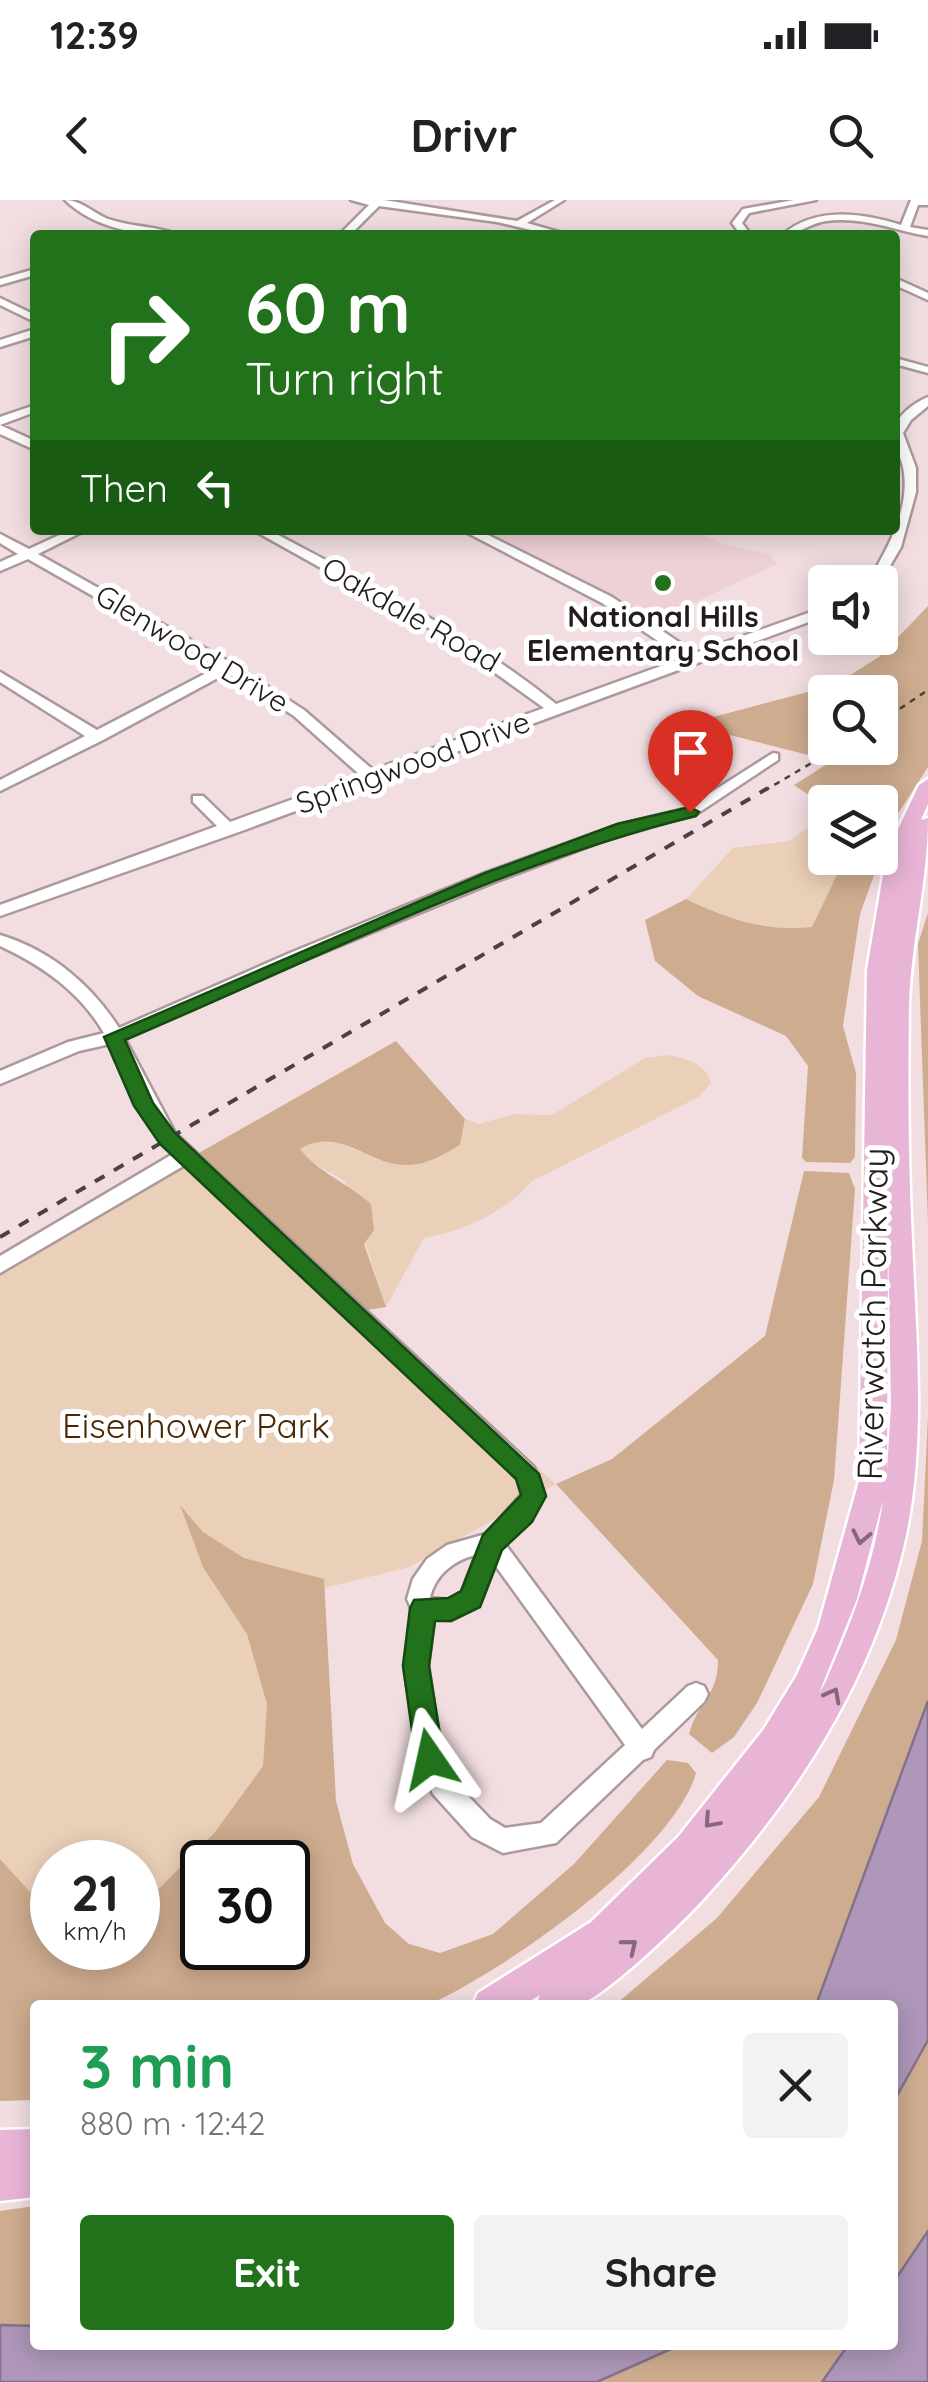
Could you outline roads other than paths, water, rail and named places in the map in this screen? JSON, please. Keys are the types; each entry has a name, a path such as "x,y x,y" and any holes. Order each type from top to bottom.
{"main road":[{"name":"Riverwatch Parkway","path":"499,2000 559,1966 616,1923 722,1809 795,1709 837,1614 858,1553 874,1482 878,970 897,850 928,785"},
{"name":"Riverwatch Parkway","path":"558,2000 649,1930 720,1860 764,1808 808,1742 845,1673 872,1603 889,1540 902,1450 899,955 906,895 928,824"},
{"path":"0,2148 30,2147"},
{"path":"0,2183 30,2180"}],"street":[{"path":"70,200 81,210 138,230"},
{"path":"356,200 544,230"},
{"path":"742,230 736,223 746,211 804,200"},
{"path":"349,230 378,201"},
{"path":"520,224 560,201"},
{"path":"904,229 914,202 928,202"},
{"path":"793,230 800,224 850,216 878,218 904,229 928,233"},
{"path":"899,230 904,229"},
{"path":"0,282 30,273"},
{"path":"900,283 928,297"},
{"path":"0,301 30,316"},
{"path":"0,344 30,334"},
{"path":"900,362 928,370"},
{"path":"900,427 928,400"},
{"path":"0,421 30,410"},
{"path":"0,429 30,444"},
{"path":"900,445 911,477 900,519"},
{"path":"0,567 69,535"},
{"name":"Oakdale Road","path":"268,535 476,648 556,710"},
{"path":"478,535 607,600 694,660"},
{"path":"886,565 896,535"},
{"name":"Glenwood Drive","path":"0,538 228,667 299,713 372,778"},
{"name":"Springwood Drive","path":"0,911 808,616"},
{"path":"0,786 228,667"},
{"path":"0,676 98,736"},
{"path":"0,1078 74,1046 114,1037 492,878 624,828 690,812 772,757"},
{"path":"198,798 230,830"},
{"path":"0,940 40,959 100,1012 144,1106 186,1155 526,1474 534,1496 523,1514 492,1543 471,1599 451,1610 424,1608"},
{"path":"0,1265 186,1155"},
{"path":"492,1543 468,1544 442,1560 421,1580 418,1599 424,1608 416,1666 430,1759 442,1786 482,1828 504,1841 521,1842 547,1834 642,1749 696,1694"},
{"path":"492,1543 642,1749"}],"railway":[{"path":"898,710 928,690"},
{"path":"764,791 808,765"},
{"path":"0,1237 768,788"}],"place":[{"name":"National Hills Elementary School","path":"663,583"}],"park label":[{"name":"Eisenhower Park","path":"196,1426"}]}
